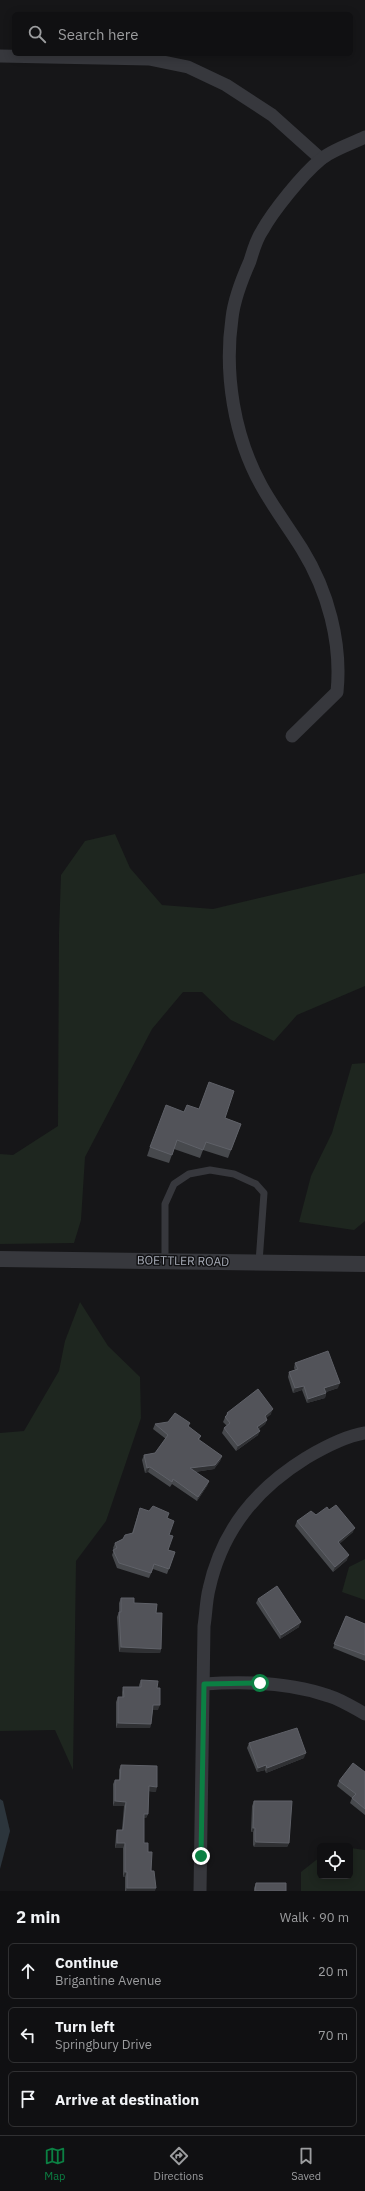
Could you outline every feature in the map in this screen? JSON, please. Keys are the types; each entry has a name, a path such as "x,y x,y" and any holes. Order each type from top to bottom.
{"street":[{"path":"0,56 149,59 188,67 226,85 272,115 321,159"},
{"path":"292,736 338,692 340,667 334,633 321,585 303,550 260,485 243,445 234,410 229,361 233,311 242,278 262,232 297,184 321,159 365,137"},
{"name":"BOETTLER ROAD","path":"0,1259 365,1264"},
{"path":"200,1891 204,1626 209,1589 221,1553 240,1516 257,1496 285,1471 318,1452 365,1433"},
{"path":"204,1684 260,1683 301,1687 331,1696 365,1714"}],"lane":[{"path":"164,1261 165,1204 174,1184 189,1174 210,1170 239,1176 256,1184 264,1193 259,1262"}],"shaded area":[{"path":"115,834 130,868 162,905 213,909 365,873 365,986 297,1015 274,1041 231,1020 202,992 183,992 152,1029 85,1157 81,1220 74,1243 0,1244 0,1154 13,1155 58,1126 59,933 61,875 85,841"},
{"path":"365,1063 365,1221 354,1230 299,1222 311,1176 332,1133 352,1064"},
{"path":"80,1302 108,1346 140,1377 141,1418 106,1521 76,1561 73,1770 55,1730 0,1731 0,1433 24,1431 59,1371 65,1341"},
{"path":"365,1559 365,1600 342,1592 349,1567"},
{"path":"0,1799 3,1801 10,1831 0,1869"},
{"path":"353,1848 365,1850 365,1891 301,1891 301,1872 317,1859 317,1879 353,1879"}],"building":[{"path":"209,1082 234,1091 225,1118 241,1124 231,1150 206,1142 203,1150 177,1140 172,1155 150,1147 166,1105 184,1112 187,1105 199,1109"},
{"path":"328,1351 340,1383 324,1388 326,1393 308,1399 304,1386 295,1388 289,1372 298,1369 295,1363"},
{"path":"258,1389 273,1409 265,1416 267,1420 257,1427 260,1431 238,1446 224,1428 230,1423 225,1417 228,1414 227,1413"},
{"path":"175,1413 190,1423 188,1426 201,1436 198,1439 222,1456 215,1465 190,1468 209,1481 198,1497 173,1479 172,1482 150,1467 147,1468 144,1455 155,1453 168,1435 155,1424 168,1422"},
{"path":"336,1505 355,1528 338,1542 349,1555 335,1567 297,1521 311,1511 316,1515 327,1507 329,1510"},
{"path":"153,1506 169,1513 167,1518 174,1521 169,1535 173,1536 168,1550 175,1552 169,1569 154,1564 151,1573 119,1563 113,1550 117,1548 115,1543 123,1539 125,1535 133,1533 140,1508 149,1511"},
{"path":"277,1586 301,1622 281,1635 258,1599"},
{"path":"121,1598 134,1598 134,1603 157,1604 156,1613 162,1613 161,1649 121,1647 119,1612 121,1612"},
{"path":"346,1616 365,1624 365,1655 334,1644"},
{"path":"141,1680 158,1681 157,1688 160,1688 160,1705 153,1705 151,1724 118,1723 118,1697 124,1697 123,1687 141,1687"},
{"path":"297,1728 306,1753 267,1768 266,1765 258,1768 249,1743"},
{"path":"353,1763 365,1772 365,1809 352,1798 356,1794 339,1781"},
{"path":"121,1765 157,1766 157,1787 149,1786 148,1814 144,1814 144,1843 148,1843 148,1852 152,1852 151,1871 154,1871 156,1888 127,1888 127,1872 125,1872 125,1843 117,1843 117,1830 123,1830 126,1802 115,1801 115,1780 120,1780"},
{"path":"254,1801 292,1801 289,1843 256,1842 255,1828 253,1828"},
{"path":"256,1883 286,1883 286,1891 255,1891"}],"route":[{"path":"201,1856 204,1684 260,1683"}]}
